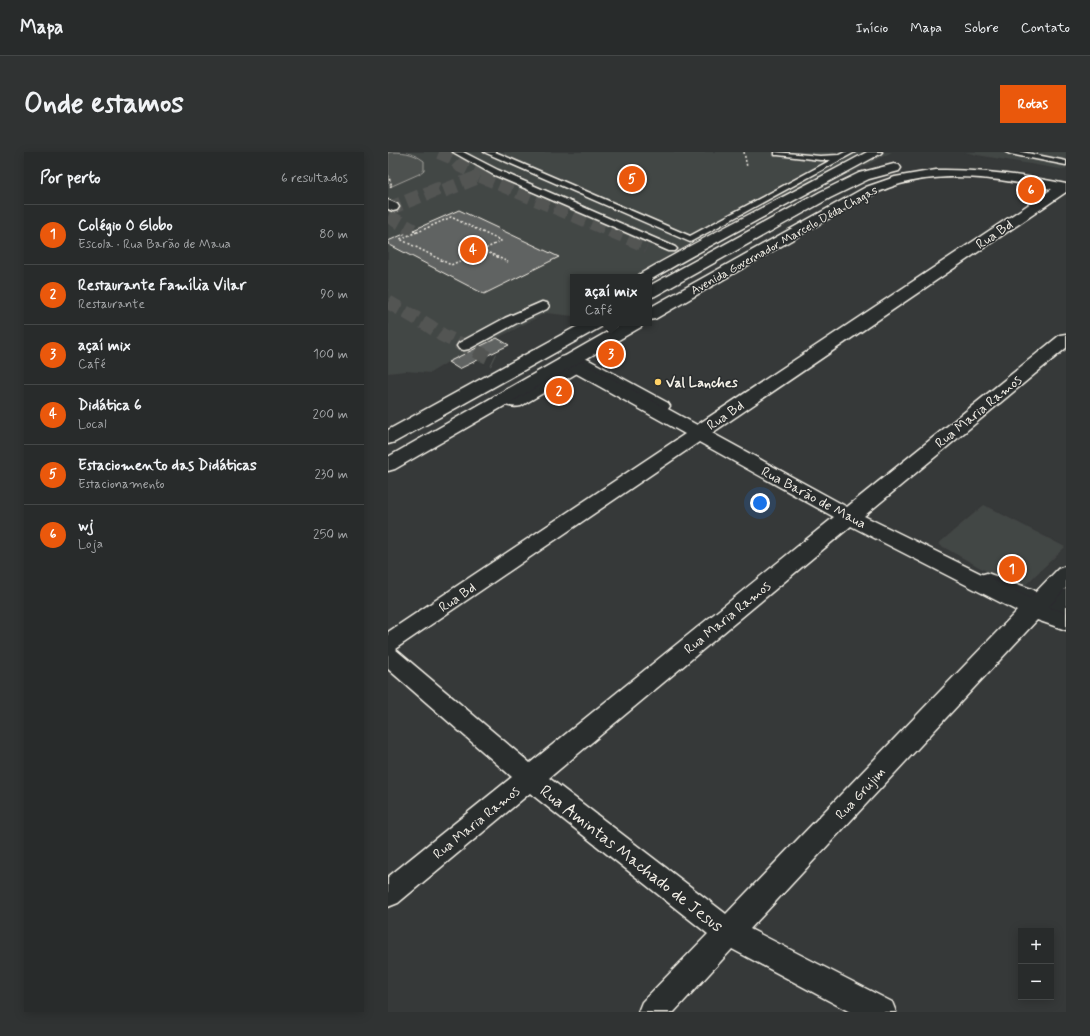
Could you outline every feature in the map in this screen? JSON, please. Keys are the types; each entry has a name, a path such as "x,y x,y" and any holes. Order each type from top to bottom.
{"street":[{"path":"650,274 712,238 743,224 876,152"},
{"name":"Avenida Governador Marcelo Déda Chagas","path":"652,291 819,199 864,176 896,167 918,164 978,161 1006,164 1065,184"},
{"name":"Avenida Governador Marcelo Déda Chagas","path":"652,313 858,197 897,180 926,176 972,174 1065,184"},
{"name":"Rua Bd","path":"388,643 706,434 1065,184"},
{"path":"464,346 510,321 542,306"},
{"path":"388,438 590,326"},
{"path":"503,398 514,403 630,326"},
{"name":"Rua Maria Ramos","path":"388,894 530,778 858,517 1066,339"},
{"path":"388,465 531,382 572,364"},
{"name":"Rua Barão de Maua","path":"572,364 706,434 858,517 1030,602 1066,622"},
{"path":"499,377 531,382"},
{"name":"Rua Grujim","path":"653,1012 728,934 1030,602 1066,574"},
{"path":"1066,596 1056,607 1066,611"},
{"name":"Rua Amintas Machado de Jesus","path":"388,656 530,778 728,934 881,1012"}],"lane":[{"path":"456,152 495,172 672,249"},
{"path":"488,152 690,239 806,170 851,152"},
{"path":"1010,152 1066,163"},
{"path":"776,153 806,170"},
{"path":"776,153 820,158 841,157"},
{"path":"495,172 516,163"}],"path":[{"path":"744,152 748,167"},
{"path":"388,175 392,186 388,187"},
{"path":"451,217 501,241 451,265 400,239 418,232 451,217"},
{"path":"413,230 418,232"},
{"path":"483,250 508,262"}],"shaded area":[{"path":"388,152 892,152 726,237 652,278 652,274 570,274 570,316 546,313 498,338 509,345 459,369 448,362 430,373 406,371 388,373"},
{"path":"388,152 402,152 415,156 424,161 424,170 419,174 392,186 388,183"},
{"path":"965,152 1066,152 1066,170 977,155"},
{"path":"984,505 1065,547 1020,590 938,544"}],"building":[{"path":"459,210 559,257 484,294 388,244 388,241"},
{"path":"497,338 509,345 459,369 448,362"}],"tunnel":[{"path":"439,152 453,158 461,166 481,176"},
{"path":"388,209 438,189 443,191 481,176"},
{"path":"481,176 647,246"},
{"path":"388,216 413,230"},
{"path":"388,302 428,325 442,335 494,360"}],"place":[{"name":"Estaciomento das Didáticas","path":"632,179"},
{"name":"wj","path":"1031,190"},
{"name":"Didática 6","path":"473,250"},
{"name":"açaí mix","path":"611,354"},
{"name":"Val Lanches","path":"658,382"},
{"name":"Restaurante Família Vilar","path":"559,391"},
{"name":"Colégio O Globo","path":"1012,569"}]}
